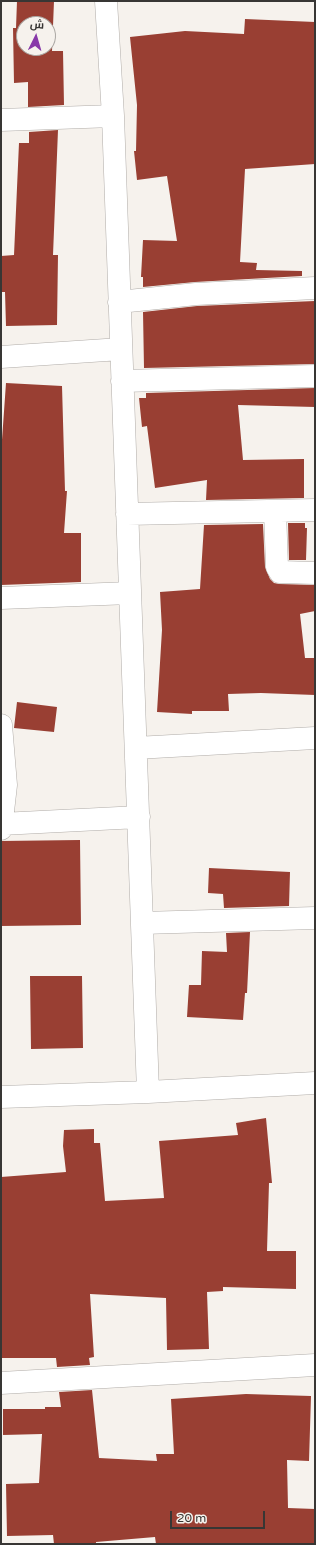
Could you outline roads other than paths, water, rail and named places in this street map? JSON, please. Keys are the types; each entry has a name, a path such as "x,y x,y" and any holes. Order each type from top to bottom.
{"street":[{"path":"106,1 113,116 148,1092"},
{"path":"1,120 113,116"},
{"path":"119,302 203,294 315,288"},
{"path":"1,356 121,349"},
{"path":"122,381 315,376"},
{"path":"127,514 315,510"},
{"path":"276,511 277,567 280,572 315,573"},
{"path":"1,598 130,593"},
{"path":"1,725 6,785 1,826 138,817"},
{"path":"136,748 315,738"},
{"path":"142,923 315,918"},
{"path":"1,1097 148,1092 315,1083"},
{"path":"1,1383 315,1365"}]}
